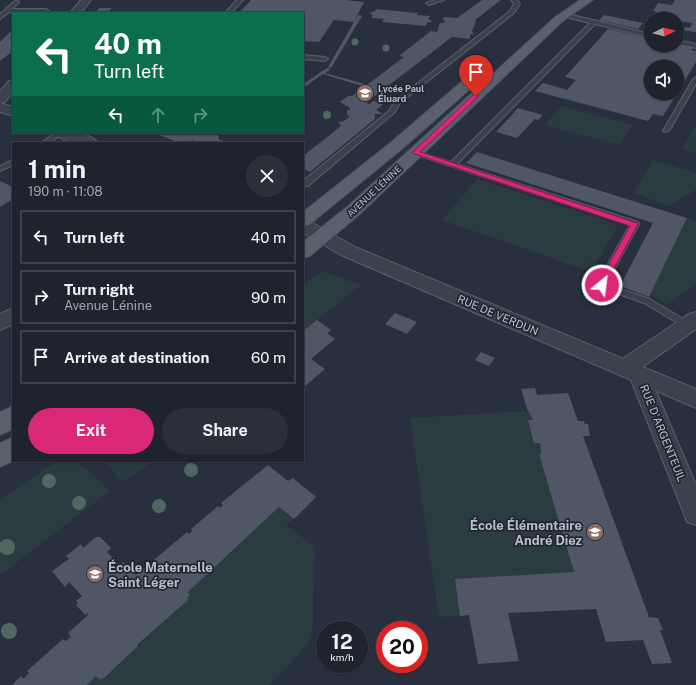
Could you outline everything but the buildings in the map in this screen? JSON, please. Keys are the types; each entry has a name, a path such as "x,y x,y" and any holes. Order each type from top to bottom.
{"main road":[{"name":"AVENUE LÉNINE","path":"304,220 396,146 548,14 570,0"},
{"name":"AVENUE LÉNINE","path":"304,251 354,210 509,64 564,15 588,0"},
{"path":"0,425 12,417"},
{"path":"0,456 12,449"}],"street":[{"path":"76,12 86,0"},
{"path":"0,99 12,85"},
{"path":"0,106 12,112"},
{"path":"64,134 87,142"},
{"name":"RUE DE VERDUN","path":"304,226 324,236 338,246 355,254 696,399"},
{"path":"0,323 12,316"},
{"path":"632,371 692,322"},
{"name":"RUE D'ARGENTEUIL","path":"632,371 696,514"}],"lane":[{"path":"229,12 240,0"},
{"path":"429,3 441,0"},
{"path":"304,184 392,112 397,102 512,12 517,4 514,0"},
{"path":"0,17 16,2"},
{"path":"7,10 46,11"},
{"path":"564,15 644,34"},
{"path":"452,165 593,23"},
{"path":"684,43 696,46"},
{"path":"304,57 325,58"},
{"path":"666,131 696,79"},
{"path":"47,142 59,134"},
{"path":"415,153 635,224 602,285 647,301 692,322"},
{"path":"0,169 12,163"}],"shaded area":[{"path":"561,106 632,125 619,145 545,125"},
{"path":"696,125 696,153 682,149"},
{"path":"653,160 696,173 696,190 668,206 634,193"},
{"path":"477,179 618,225 592,272 442,220"},
{"path":"687,218 696,221 696,283 667,305 650,295"},
{"path":"322,271 361,285 304,330 304,284"},
{"path":"528,411 537,433 541,455 596,609 508,613 506,605 469,615 439,617 410,418"},
{"path":"56,462 78,462 110,491 0,575 0,499"},
{"path":"106,462 152,462 122,482"},
{"path":"279,507 294,519 286,525 314,546 313,623 310,639 301,652 269,685 87,685 96,676 100,680 102,678 104,679 190,595 188,592"}],"place":[{"name":"Lycée Paul Éluard","path":"365,93"},
{"name":"École Élémentaire André Diez","path":"595,532"},
{"name":"École Maternelle Saint Léger","path":"95,574"}],"route":[{"path":"476,96 415,153 635,224 602,285"}]}
